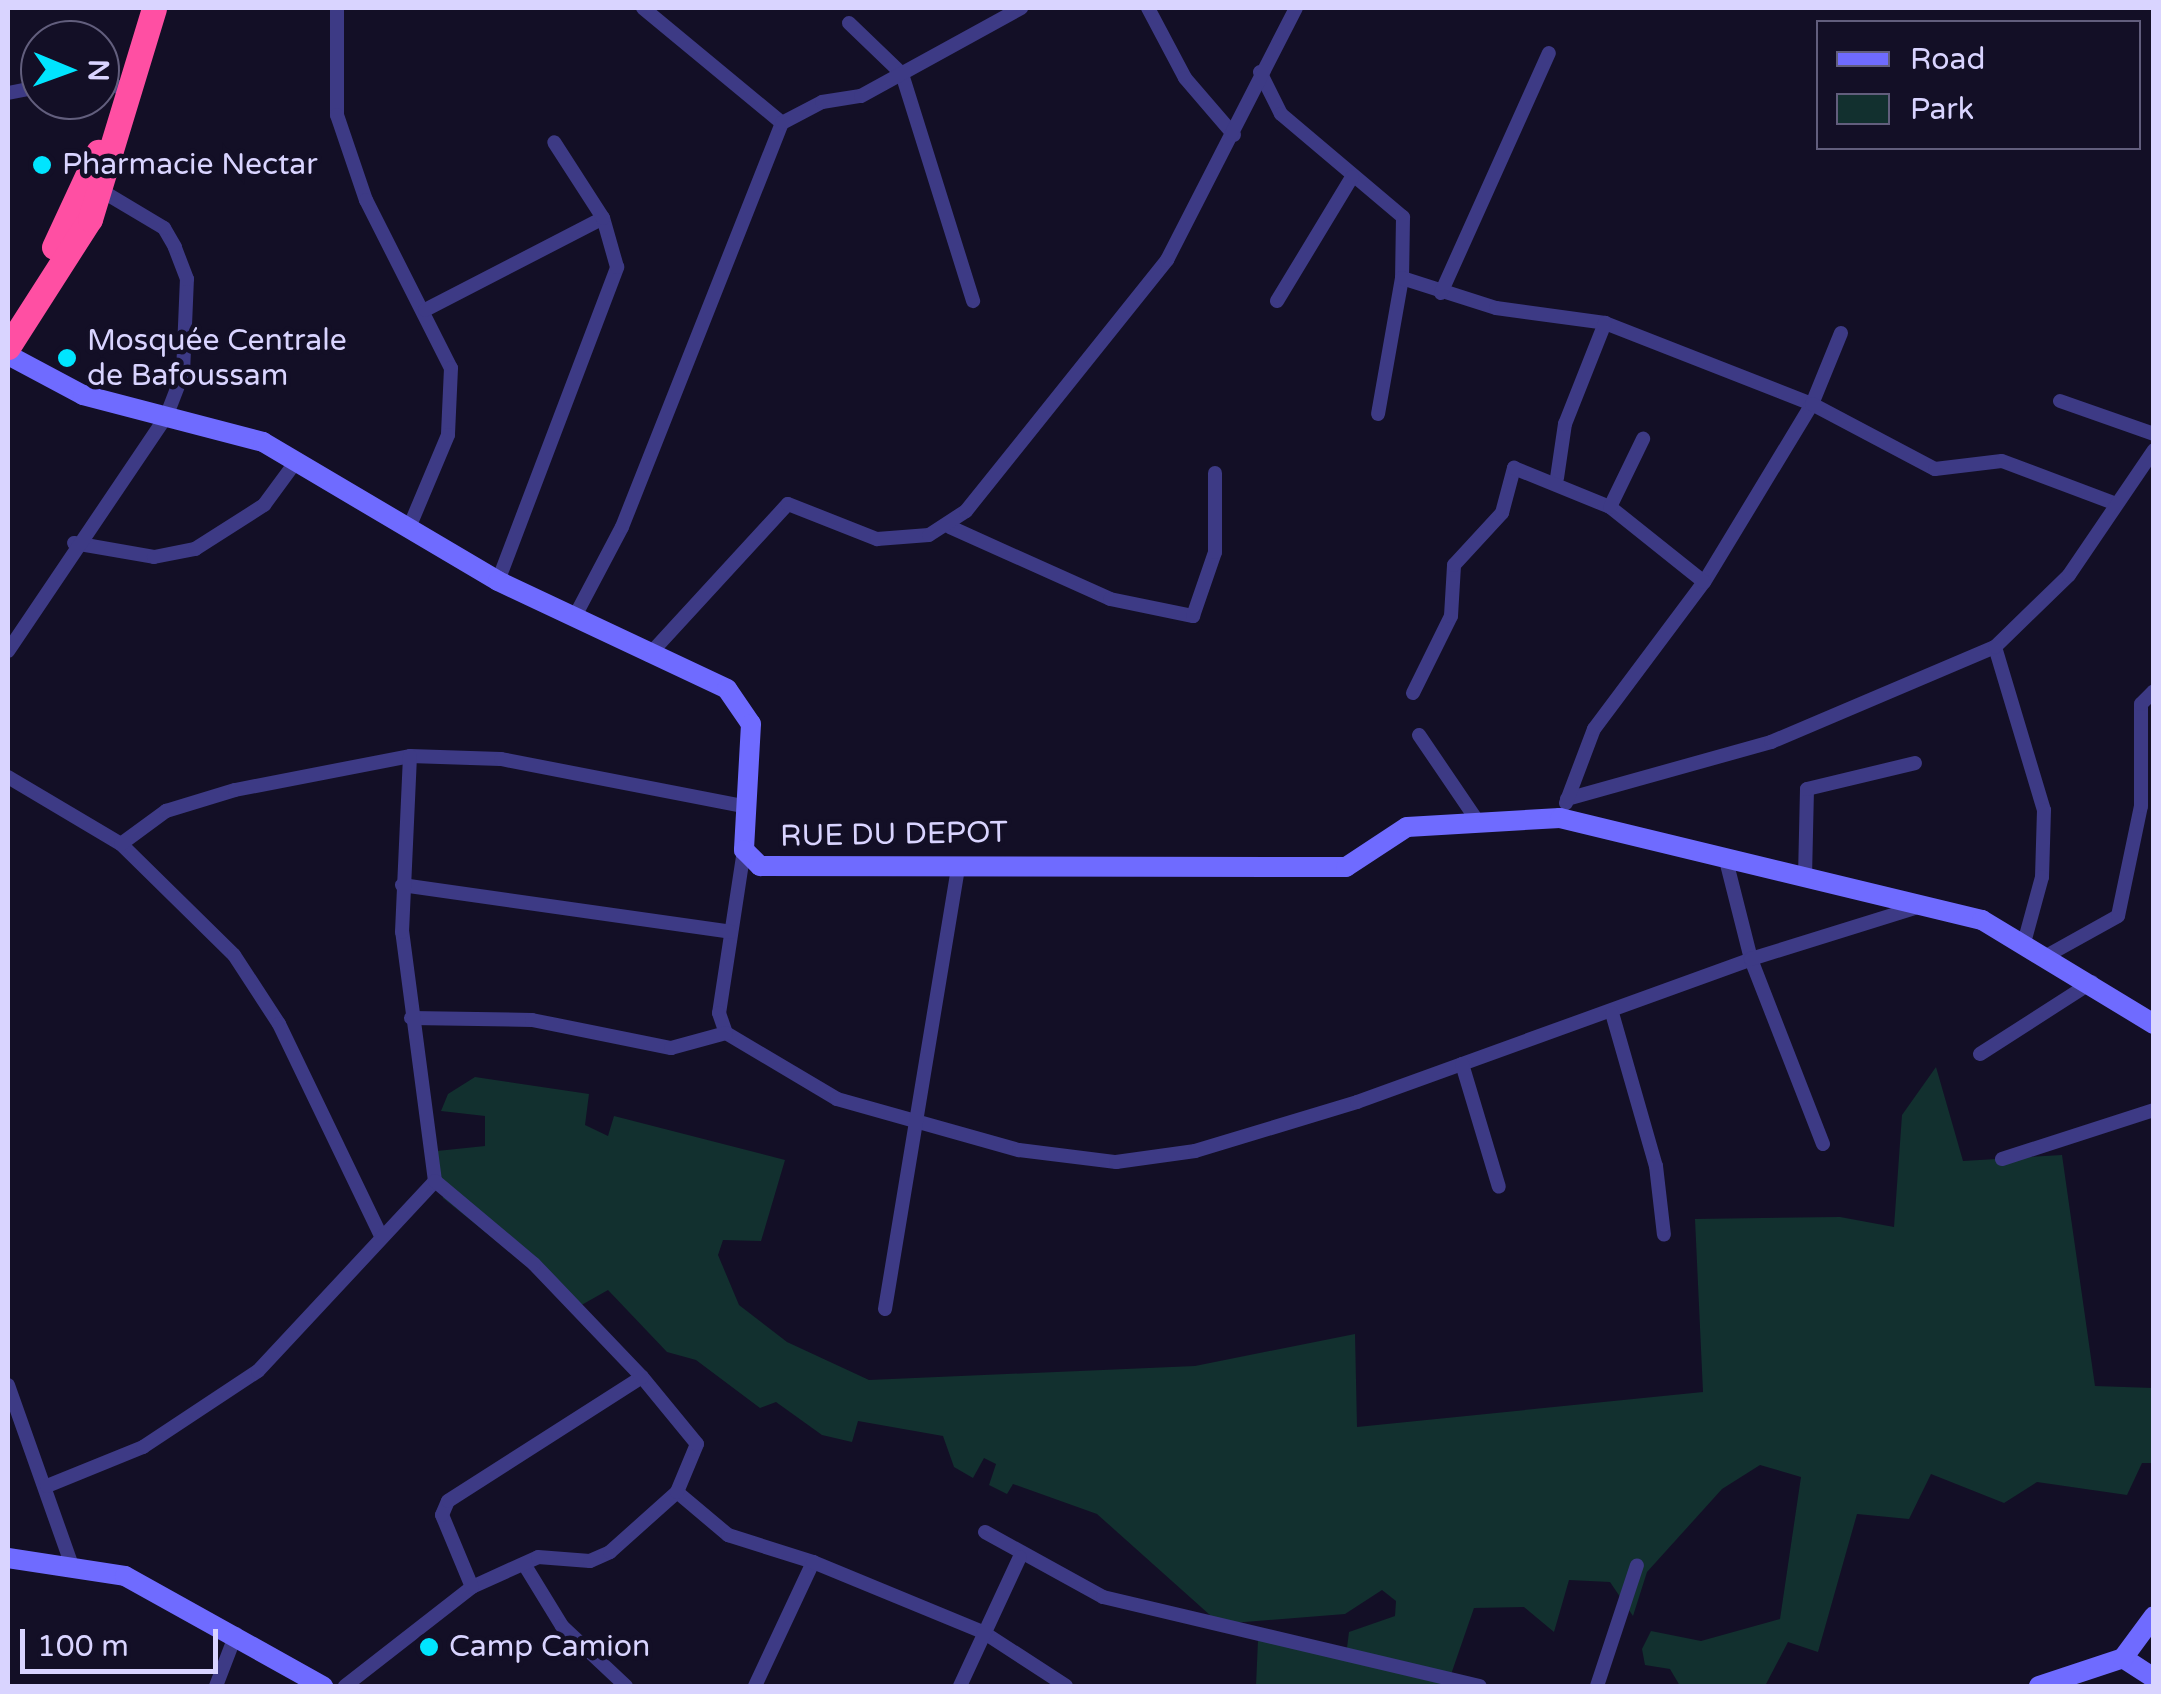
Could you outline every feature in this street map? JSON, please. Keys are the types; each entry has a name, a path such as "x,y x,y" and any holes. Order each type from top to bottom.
{"highway":[{"path":"120,78 138,8"},
{"path":"120,82 154,8"},
{"path":"10,330 63,234 105,120"},
{"path":"10,330 102,191 113,120"}],"street":[{"path":"337,8 337,115 366,200 443,340 455,400 409,528"},
{"path":"643,8 782,124"},
{"path":"574,618 622,527 782,124 902,74 1021,8"},
{"path":"1148,8 1186,78 1234,134"},
{"path":"950,526 1167,260 1296,8"},
{"path":"850,23 902,74 973,301"},
{"path":"1441,294 1549,53"},
{"path":"1260,72 1281,114 1402,218 1402,278 1378,414"},
{"path":"498,581 615,280 603,218 554,142"},
{"path":"1278,301 1352,176"},
{"path":"8,651 74,543 166,417 188,341 186,280 164,228 102,191"},
{"path":"425,310 603,218"},
{"path":"1402,278 1441,294 1605,323 1812,404 1935,469 2002,461 2114,502"},
{"path":"1556,478 1565,424 1605,323"},
{"name":"RUE DU DEPOT","path":"10,330 83,396 166,417 297,460 498,581 740,698 750,724 744,850 780,869 960,864 1346,868 1408,827 1564,809 1725,856 1922,906 2025,940 2153,1024"},
{"path":"1564,809 1594,729 1704,582 1812,404 1841,333"},
{"path":"2060,401 2154,434"},
{"path":"1610,507 1643,439"},
{"path":"1564,809 1771,742 1996,647 2069,575 2114,502 2154,450"},
{"path":"74,543 154,557 195,550 264,505 297,460"},
{"path":"649,655 788,504 877,539 950,526 1110,599 1193,616 1215,552 1214,472"},
{"path":"1413,692 1452,616 1454,565 1502,514 1511,472 1556,478 1610,507 1704,582"},
{"path":"1996,647 2044,810 2042,877 2025,940"},
{"path":"2048,955 2118,916 2141,806 2141,704 2154,691"},
{"path":"1419,735 1476,820"},
{"path":"345,1686 472,1587 524,1564 610,1552 677,1492 697,1444 642,1377 534,1264 436,1180 411,1018 402,885 410,756"},
{"path":"121,844 166,812 218,796 410,756 501,759 748,807"},
{"path":"1805,877 1808,789 1915,763"},
{"path":"8,777 121,844 254,980 381,1236"},
{"path":"744,850 719,1013 726,1032 837,1099 916,1124 1116,1162 1195,1151 1612,1013 1751,959 1922,906"},
{"path":"1725,856 1751,959 1823,1144"},
{"path":"885,1309 960,864"},
{"path":"402,885 730,932"},
{"path":"1980,1054 2092,982"},
{"path":"1612,1013 1656,1166 1664,1236"},
{"path":"411,1018 532,1020 671,1048 726,1032"},
{"path":"1462,1064 1499,1187"},
{"path":"2002,1160 2154,1110"},
{"path":"47,1486 200,1415 258,1370 436,1180"},
{"path":"472,1587 442,1515 448,1502 642,1377"},
{"path":"8,1385 47,1486 71,1563"},
{"path":"677,1492 728,1535 813,1562 983,1632 1066,1686"},
{"path":"985,1532 1020,1557 1103,1596 1480,1686"},
{"path":"960,1686 1020,1557"},
{"path":"8,1558 71,1563 125,1576 236,1634 323,1686"},
{"path":"755,1686 813,1562"},
{"path":"524,1564 562,1626 626,1686"},
{"path":"1598,1686 1638,1565"},
{"path":"2039,1686 2122,1658 2154,1616"},
{"path":"216,1686 236,1634"},
{"path":"2122,1658 2154,1678"}],"green space":[{"path":"1936,1067 1963,1161 2062,1155 2095,1386 2153,1388 2153,1463 2142,1463 2127,1495 2037,1482 2004,1503 1931,1474 1909,1519 1857,1514 1818,1652 1788,1642 1765,1686 1680,1686 1670,1669 1645,1665 1642,1649 1651,1631 1701,1641 1780,1619 1801,1477 1760,1465 1722,1489 1647,1572 1633,1616 1610,1582 1569,1580 1554,1632 1524,1607 1474,1608 1447,1686 1256,1686 1258,1640 1346,1656 1349,1632 1395,1616 1396,1601 1382,1590 1345,1614 1220,1624 1097,1514 1013,1484 1007,1494 989,1485 996,1464 984,1458 973,1478 954,1467 943,1436 858,1421 852,1442 822,1435 776,1402 760,1408 696,1360 667,1352 608,1290 578,1307 443,1198 437,1151 485,1146 485,1116 441,1111 448,1094 475,1077 589,1094 585,1125 608,1136 614,1116 785,1160 761,1241 723,1240 718,1255 739,1305 787,1342 869,1380 1195,1366 1355,1334 1357,1427 1703,1392 1695,1219 1840,1217 1894,1227 1902,1115"}],"place":[{"name":"Pharmacie Nectar","path":"42,165"},
{"name":"Mosquée Centrale de Bafoussam","path":"67,358"},
{"name":"Camp Camion","path":"429,1647"}]}
